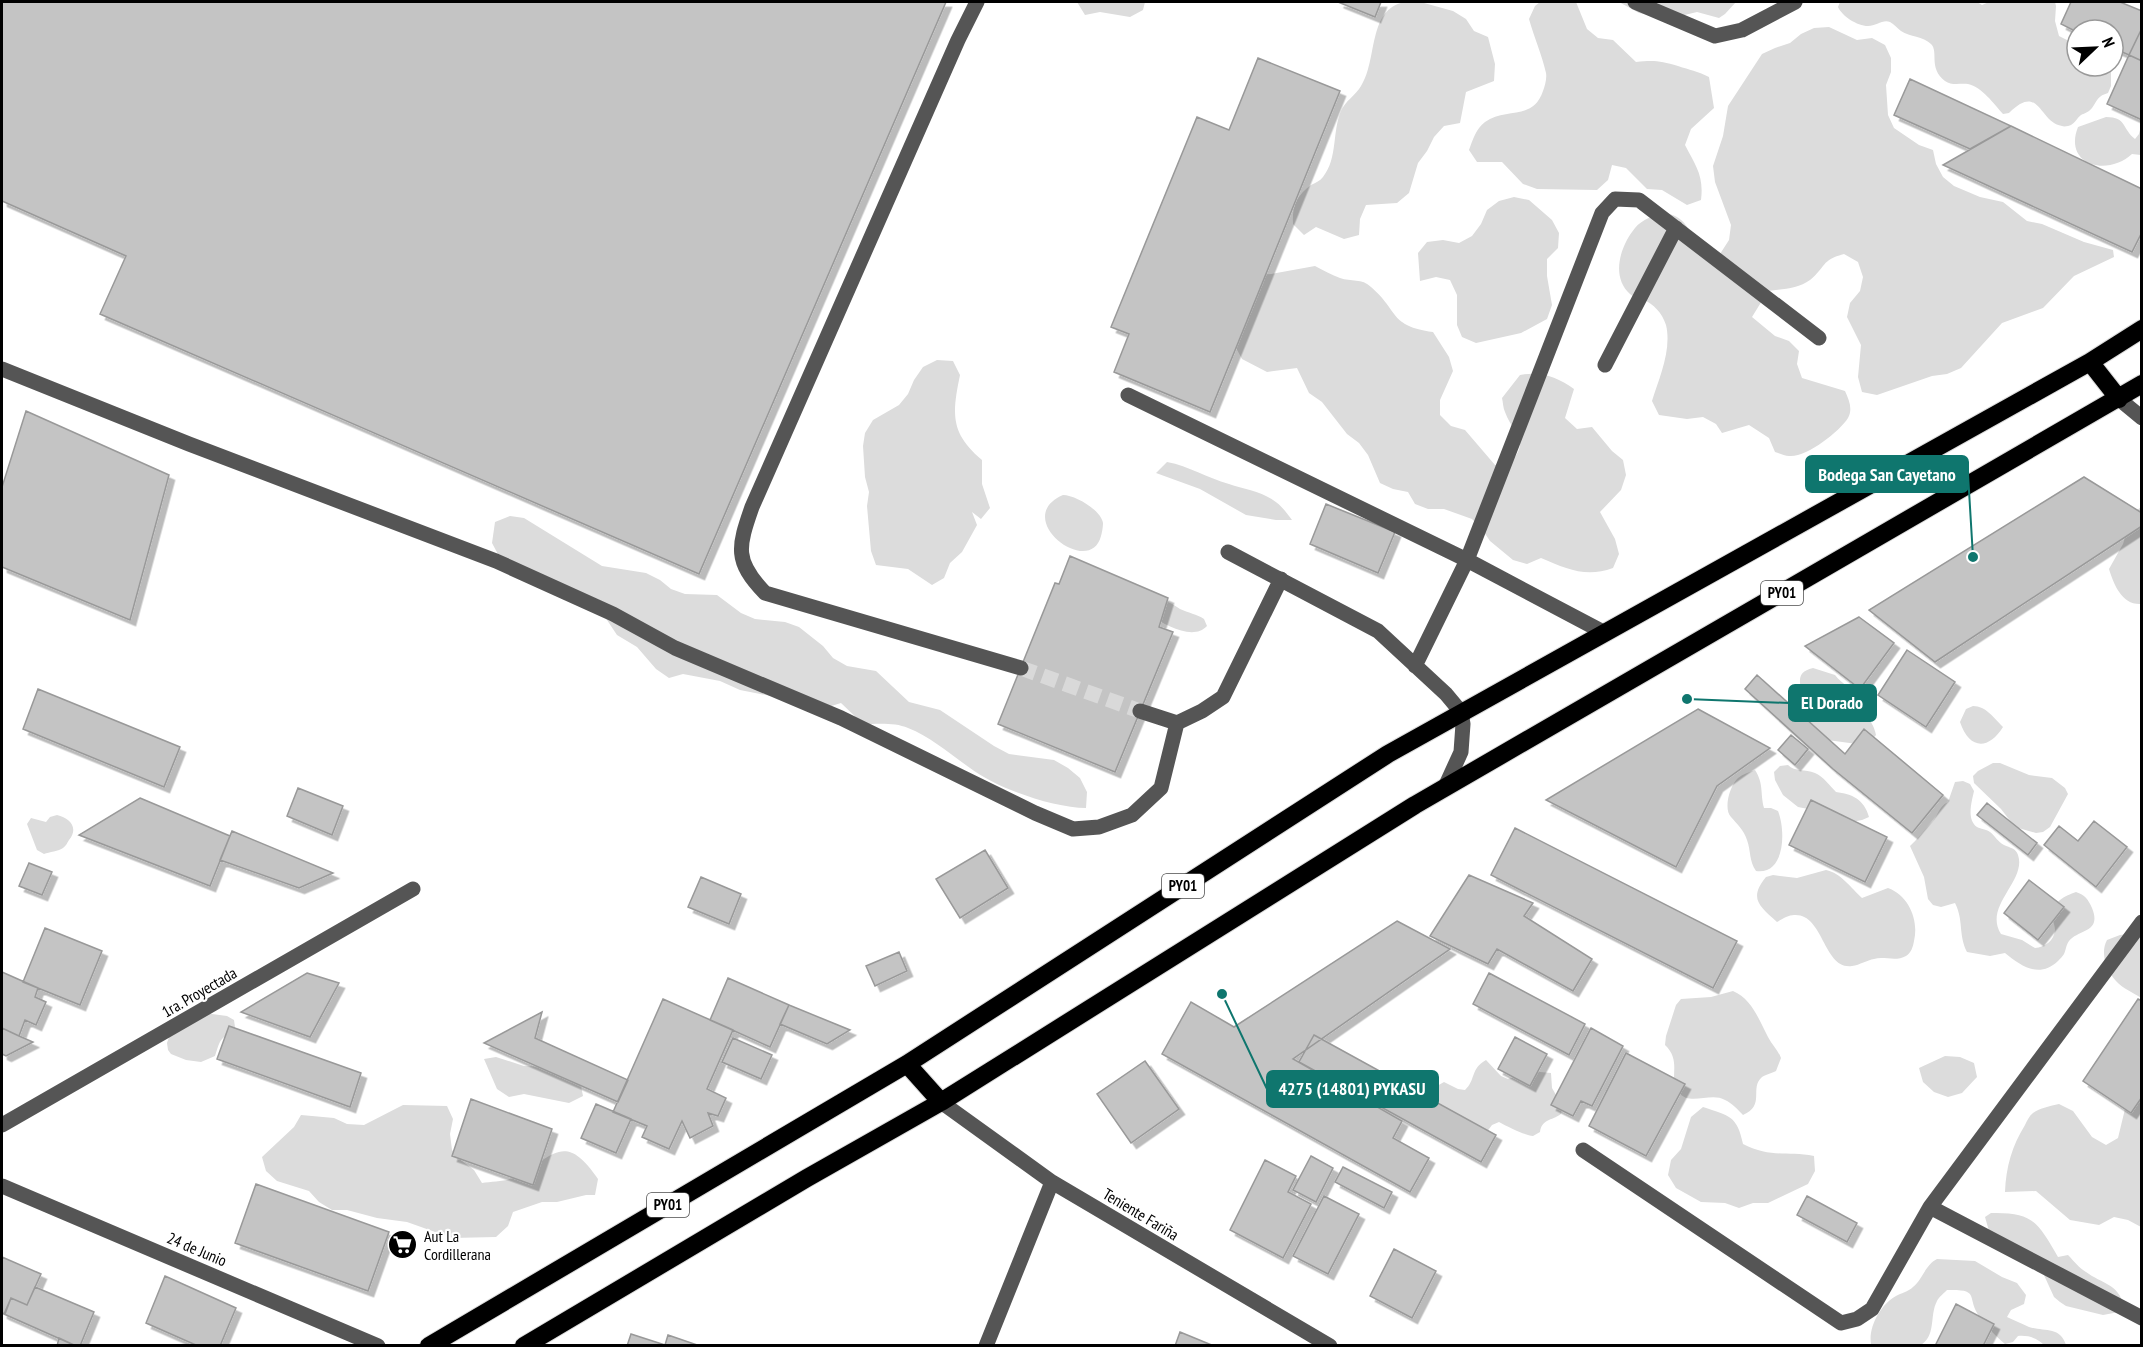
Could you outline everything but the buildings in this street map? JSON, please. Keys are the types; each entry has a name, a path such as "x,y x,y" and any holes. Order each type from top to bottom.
{"highway":[{"name":"PY01","path":"429,1346 907,1064 1388,754 2090,362 2142,329"},
{"path":"2090,362 2119,399"},
{"name":"PY01","path":"524,1346 807,1178 941,1102 1445,787 2142,384"},
{"path":"907,1064 941,1102"}],"street":[{"path":"977,2 953,51 752,507 743,535 742,563 765,593 1021,668"},
{"path":"1635,2 1714,36 1742,30 1795,2"},
{"path":"1415,666 1467,560 1602,213 1615,199 1639,200 1819,338"},
{"path":"1605,365 1676,228"},
{"path":"2,369 189,444 496,561 613,614 675,648 841,718 1003,798 1073,829 1099,827 1132,815 1161,788 1176,723"},
{"path":"1128,395 1467,560 1605,633"},
{"path":"2119,399 2142,418"},
{"path":"1228,552 1378,631 1446,694 1461,712 1463,724 1461,752 1445,787"},
{"path":"1140,711 1176,723 1202,711 1223,697 1281,579"},
{"name":"1ra. Proyectada","path":"2,1125 413,890"},
{"path":"1583,1150 1841,1323 1857,1319 1872,1309 1930,1207 2140,929"},
{"name":"Teniente Fariña","path":"941,1102 1052,1182 1330,1346"},
{"path":"986,1346 1052,1182"},
{"name":"24 de Junio","path":"2,1186 378,1346"},
{"path":"1930,1207 2142,1318"}],"shaded area":[{"path":"1077,2 1145,2 1143,10 1130,17 1100,12 1085,15"},
{"path":"1405,2 1424,3 1453,11 1466,19 1474,31 1488,37 1495,64 1494,81 1466,92 1460,123 1444,126 1434,137 1418,163 1409,193 1397,203 1366,205 1360,219 1359,235 1344,239 1316,227 1304,235 1293,224 1296,202 1302,193 1322,178 1328,170 1338,119 1345,104 1359,89 1366,75 1375,37 1384,14"},
{"path":"1540,2 1576,2 1587,29 1598,38 1613,40 1636,62 1667,63 1709,77 1714,108 1691,129 1685,145 1700,178 1701,200 1687,205 1662,190 1647,189 1626,168 1612,165 1608,180 1597,190 1537,189 1523,184 1502,162 1477,162 1469,150 1475,134 1482,125 1493,118 1526,110 1533,106 1543,91 1546,73 1529,19 1535,6"},
{"path":"1619,2 1736,2 1719,18 1697,12 1668,19 1639,13"},
{"path":"1840,2 1977,2 1982,5 1989,2 2055,2 2055,21 2059,36 2065,39 2065,78 2111,78 2111,86 2108,93 2100,97 2091,109 2069,126 2054,123 2033,103 2027,102 2003,114 1987,96 1973,86 1945,81 1937,71 1933,47 1928,41 1905,33 1887,21 1864,26 1846,17 1838,7"},
{"path":"1829,27 1857,40 1872,38 1885,45 1891,58 1891,72 1886,85 1888,115 1894,128 1919,145 1933,150 1936,164 1943,177 1954,186 1980,197 2003,202 2027,221 2042,224 2084,242 2113,250 2114,257 2074,276 2043,308 2002,323 1961,368 1877,395 1862,392 1858,377 1861,345 1847,317 1850,303 1860,291 1863,277 1858,262 1844,254 1837,256 1827,261 1805,283 1768,291 1752,317 1775,336 1789,341 1799,351 1797,364 1802,378 1845,391 1850,408 1844,424 1830,437 1804,453 1787,456 1775,452 1769,438 1749,425 1722,433 1716,424 1703,417 1687,419 1659,415 1652,401 1666,354 1666,325 1654,306 1631,295 1624,287 1619,270 1622,252 1630,235 1642,222 1659,214 1674,215 1679,218 1690,231 1698,246 1720,254 1729,240 1731,225 1715,182 1713,166 1723,136 1728,106 1762,54 1790,43 1801,34 1814,28"},
{"path":"2106,117 2121,121 2135,139 2141,126 2141,155 2132,154 2122,161 2100,166 2082,158 2075,140 2078,127"},
{"path":"1514,197 1529,200 1552,220 1559,233 1558,248 1547,259 1547,276 1552,305 1547,319 1521,333 1476,343 1462,337 1457,325 1457,295 1450,280 1436,277 1420,281 1418,253 1427,242 1443,240 1459,243 1472,236 1487,210 1499,201"},
{"path":"1315,266 1340,278 1368,284 1401,321 1409,326 1433,332 1449,357 1453,371 1440,400 1440,415 1451,426 1465,430 1495,465 1510,464 1519,448 1519,437 1505,412 1502,398 1520,375 1549,376 1574,389 1565,418 1577,429 1592,427 1612,451 1623,460 1626,475 1621,490 1600,512 1615,539 1619,554 1613,568 1585,572 1568,569 1541,558 1527,564 1513,560 1490,541 1472,519 1444,509 1428,509 1415,504 1408,492 1380,483 1368,455 1359,443 1347,434 1322,402 1309,393 1297,368 1267,372 1242,359 1235,346 1255,275"},
{"path":"937,360 953,361 960,375 955,412 956,422 964,441 982,460 982,484 990,508 981,519 972,512 977,525 962,552 950,563 944,578 932,585 908,569 876,565 871,551 867,506 869,492 865,477 863,446 865,433 873,420 899,405 923,367"},
{"path":"1167,462 1263,494 1278,504 1292,520 1246,515 1200,489 1156,473"},
{"path":"1063,495 1087,504 1101,518 1102,533 1094,548 1083,551 1070,548 1058,540 1049,529 1045,517 1049,505"},
{"path":"2141,507 2141,604 2124,598 2116,587 2109,569 2123,544 2132,514"},
{"path":"510,516 524,518 602,566 646,573 671,589 685,594 717,595 741,613 755,619 785,622 799,627 823,646 833,658 847,666 876,671 909,702 940,710 1009,754 1054,760 1068,768 1080,778 1087,792 1086,808 1042,801 994,783 916,732 897,725 863,724 841,703 828,707 740,690 720,681 683,674 669,678 656,669 637,647 617,635 601,611 500,558 492,543 495,522"},
{"path":"1162,600 1201,617 1207,626 1201,630 1187,632 1157,620 1151,616"},
{"path":"1813,668 1835,675 1854,692 1874,728 1876,735 1871,741 1857,744 1820,739 1802,718 1800,677 1804,672"},
{"path":"1973,706 1986,710 2003,727 1997,735 1985,743 1979,744 1968,738 1960,722 1966,709"},
{"path":"1993,763 2000,763 2029,775 2052,778 2065,788 2068,794 2050,827 2043,832 2036,833 2015,827 2001,809 1974,783 1973,776"},
{"path":"1788,765 1794,769 1818,774 1836,792 1857,798 1869,817 1840,824 1813,810 1798,807 1783,795 1775,780 1774,772 1780,766"},
{"path":"1755,770 1761,784 1764,808 1778,811 1782,829 1778,859 1766,870 1756,871 1746,836 1731,817 1728,809 1728,797 1735,781 1742,775"},
{"path":"1963,781 1970,784 1974,791 1971,810 1974,824 1990,832 2018,855 2017,874 1997,914 1997,924 2001,934 2022,940 2035,948 2042,946 2051,940 2054,934 2054,910 2060,900 2076,892 2084,896 2091,905 2094,916 2092,926 2073,937 2067,944 2063,955 2051,966 2037,970 2030,969 2005,953 1990,956 1967,952 1955,903 1941,907 1933,905 1928,899 1924,877 1910,846 1948,802 1955,782"},
{"path":"57,815 66,818 72,824 72,836 63,848 44,854 37,850 27,824 31,818 46,822 50,817"},
{"path":"1826,870 1841,878 1862,898 1888,888 1902,897 1911,910 1915,925 1914,943 1908,955 1898,959 1874,959 1852,966 1842,965 1829,951 1812,923 1804,917 1792,915 1777,922 1758,902 1758,891 1766,877 1773,875 1797,878"},
{"path":"2141,932 2141,998 2121,986 2112,977 2105,961 2104,950 2107,940 2120,935"},
{"path":"1733,991 1750,1005 1781,1058 1776,1071 1758,1081 1754,1106 1743,1115 1725,1100 1713,1097 1695,1099 1684,1097 1679,1093 1674,1082 1673,1058 1665,1045 1676,1005 1681,999 1711,997"},
{"path":"197,1012 227,1016 234,1020 235,1027 231,1034 222,1039 215,1056 201,1062 186,1060 171,1054 167,1043 172,1028"},
{"path":"1945,1056 1960,1057 1974,1063 1977,1077 1962,1093 1948,1097 1934,1092 1923,1082 1919,1068"},
{"path":"496,1057 524,1066 554,1067 580,1081 583,1096 569,1103 524,1094 509,1097 497,1089 484,1059"},
{"path":"1486,1060 1501,1076 1508,1079 1530,1071 1551,1073 1552,1088 1563,1107 1561,1114 1545,1122 1540,1132 1533,1136 1499,1122 1492,1125 1483,1137 1420,1110 1424,1095 1434,1092 1437,1086 1444,1082 1465,1090 1475,1071"},
{"path":"2141,1081 2141,1227 2128,1220 2114,1217 2099,1225 2070,1220 2036,1191 2005,1192 2008,1165 2013,1149 2027,1120 2033,1113 2059,1104 2073,1111 2092,1137 2106,1145 2118,1138 2125,1109"},
{"path":"403,1105 447,1106 453,1119 450,1134 452,1150 474,1170 482,1183 511,1179 549,1156 567,1151 586,1164 598,1179 595,1195 557,1202 542,1202 513,1212 508,1226 496,1237 452,1238 407,1222 377,1218 347,1210 332,1210 319,1202 309,1191 277,1181 266,1171 262,1157 294,1127 301,1115 334,1118 347,1124 364,1125"},
{"path":"1703,1107 1726,1115 1735,1122 1743,1144 1770,1153 1814,1156 1815,1171 1808,1184 1768,1203 1753,1203 1739,1208 1725,1203 1701,1202 1676,1188 1668,1175 1671,1160 1681,1149 1691,1117"},
{"path":"1991,1213 2017,1215 2033,1222 2058,1257 2068,1255 2083,1270 2114,1288 2124,1306 2119,1312 2103,1315 2066,1306 2060,1302 2054,1297 2038,1262 1989,1231 1985,1217"},
{"path":"1937,1259 1975,1261 2017,1283 2026,1295 2024,1304 2011,1310 2007,1317 2029,1327 2056,1332 2066,1345 2044,1345 2035,1339 2022,1336 2005,1344 1981,1320 1969,1293 1958,1290 1947,1290 1938,1300 1928,1337 1919,1346 1871,1344 1874,1323 1885,1304 1913,1287"}],"tunnel":[{"path":"1021,668 1140,711"}],"place":[{"name":"Bodega San Cayetano","path":"1973,557"},
{"name":"El Dorado","path":"1687,699"},
{"name":"4275 (14801) PYKASU","path":"1222,994"},
{"name":"Aut La Cordillerana","path":"403,1245"}]}
